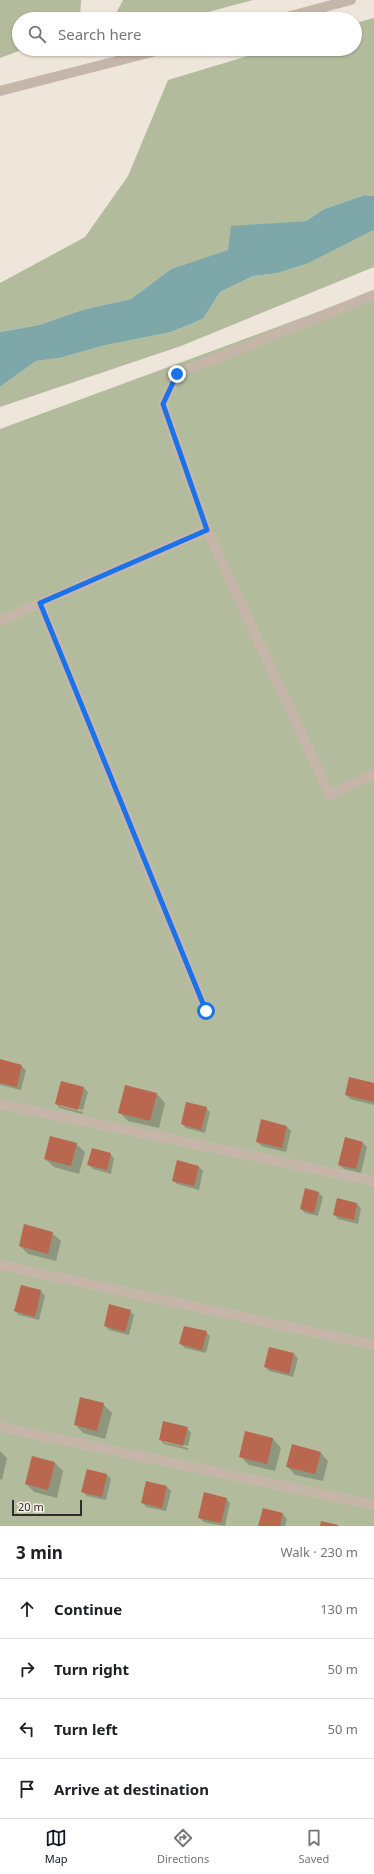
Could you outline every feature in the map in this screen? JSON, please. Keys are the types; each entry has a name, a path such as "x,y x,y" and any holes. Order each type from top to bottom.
{"street":[{"path":"306,12 351,0"},
{"path":"0,90 136,56"},
{"path":"374,294 177,374 163,404 207,530 330,796 374,774"},
{"path":"0,621 207,530"},
{"path":"40,603 206,1011"},
{"path":"0,1104 374,1181"},
{"path":"0,1265 374,1345"},
{"path":"0,1426 374,1505"}],"green space":[{"path":"0,0 81,0 80,12 12,12 12,54 0,58"},
{"path":"123,0 253,0 208,12 117,12"},
{"path":"374,18 374,196 365,195 324,209 306,221 270,224 229,250 171,269 131,299 82,310 39,325 0,332 0,283 85,237 128,176 168,80 248,56 362,56 362,21"},
{"path":"374,230 374,267 181,346 0,407 0,387 36,361 60,358 102,346 171,332 203,319 220,292 253,276 278,273 309,263"},
{"path":"374,294 374,1526 0,1526 0,429 350,300"}],"water":[{"path":"365,195 374,196 374,230 309,263 278,273 253,276 220,292 203,319 171,332 102,346 60,358 36,361 0,387 0,332 39,325 82,310 131,299 171,269 228,250 231,226 306,221 324,209"}],"building":[{"path":"0,1059 22,1065 17,1087 0,1083"},
{"path":"349,1077 374,1083 374,1102 345,1095"},
{"path":"61,1081 84,1087 78,1110 55,1104"},
{"path":"125,1085 157,1093 150,1121 118,1113"},
{"path":"186,1102 207,1107 201,1130 181,1124"},
{"path":"261,1119 287,1126 282,1148 256,1142"},
{"path":"50,1136 77,1143 71,1166 44,1159"},
{"path":"345,1137 363,1142 356,1169 338,1165"},
{"path":"92,1148 111,1153 107,1170 87,1165"},
{"path":"177,1160 199,1166 194,1186 172,1181"},
{"path":"305,1188 319,1192 314,1213 300,1209"},
{"path":"337,1198 357,1203 354,1220 333,1215"},
{"path":"24,1224 53,1232 48,1254 19,1246"},
{"path":"21,1285 41,1290 35,1317 14,1311"},
{"path":"109,1304 131,1310 125,1332 104,1326"},
{"path":"184,1326 207,1331 202,1350 179,1344"},
{"path":"269,1347 294,1353 289,1374 264,1367"},
{"path":"80,1397 104,1403 97,1431 74,1425"},
{"path":"163,1421 188,1427 183,1446 159,1440"},
{"path":"245,1431 273,1438 267,1464 239,1457"},
{"path":"292,1444 321,1452 315,1474 286,1467"},
{"path":"32,1456 55,1462 48,1490 25,1484"},
{"path":"87,1469 107,1474 102,1497 81,1492"},
{"path":"146,1481 167,1486 162,1508 141,1503"},
{"path":"204,1492 227,1498 221,1523 198,1518"},
{"path":"263,1508 283,1513 280,1526 258,1526"},
{"path":"321,1521 338,1525 338,1526 320,1526"}],"route":[{"path":"177,374 163,404 207,530 40,603 206,1011"}]}
